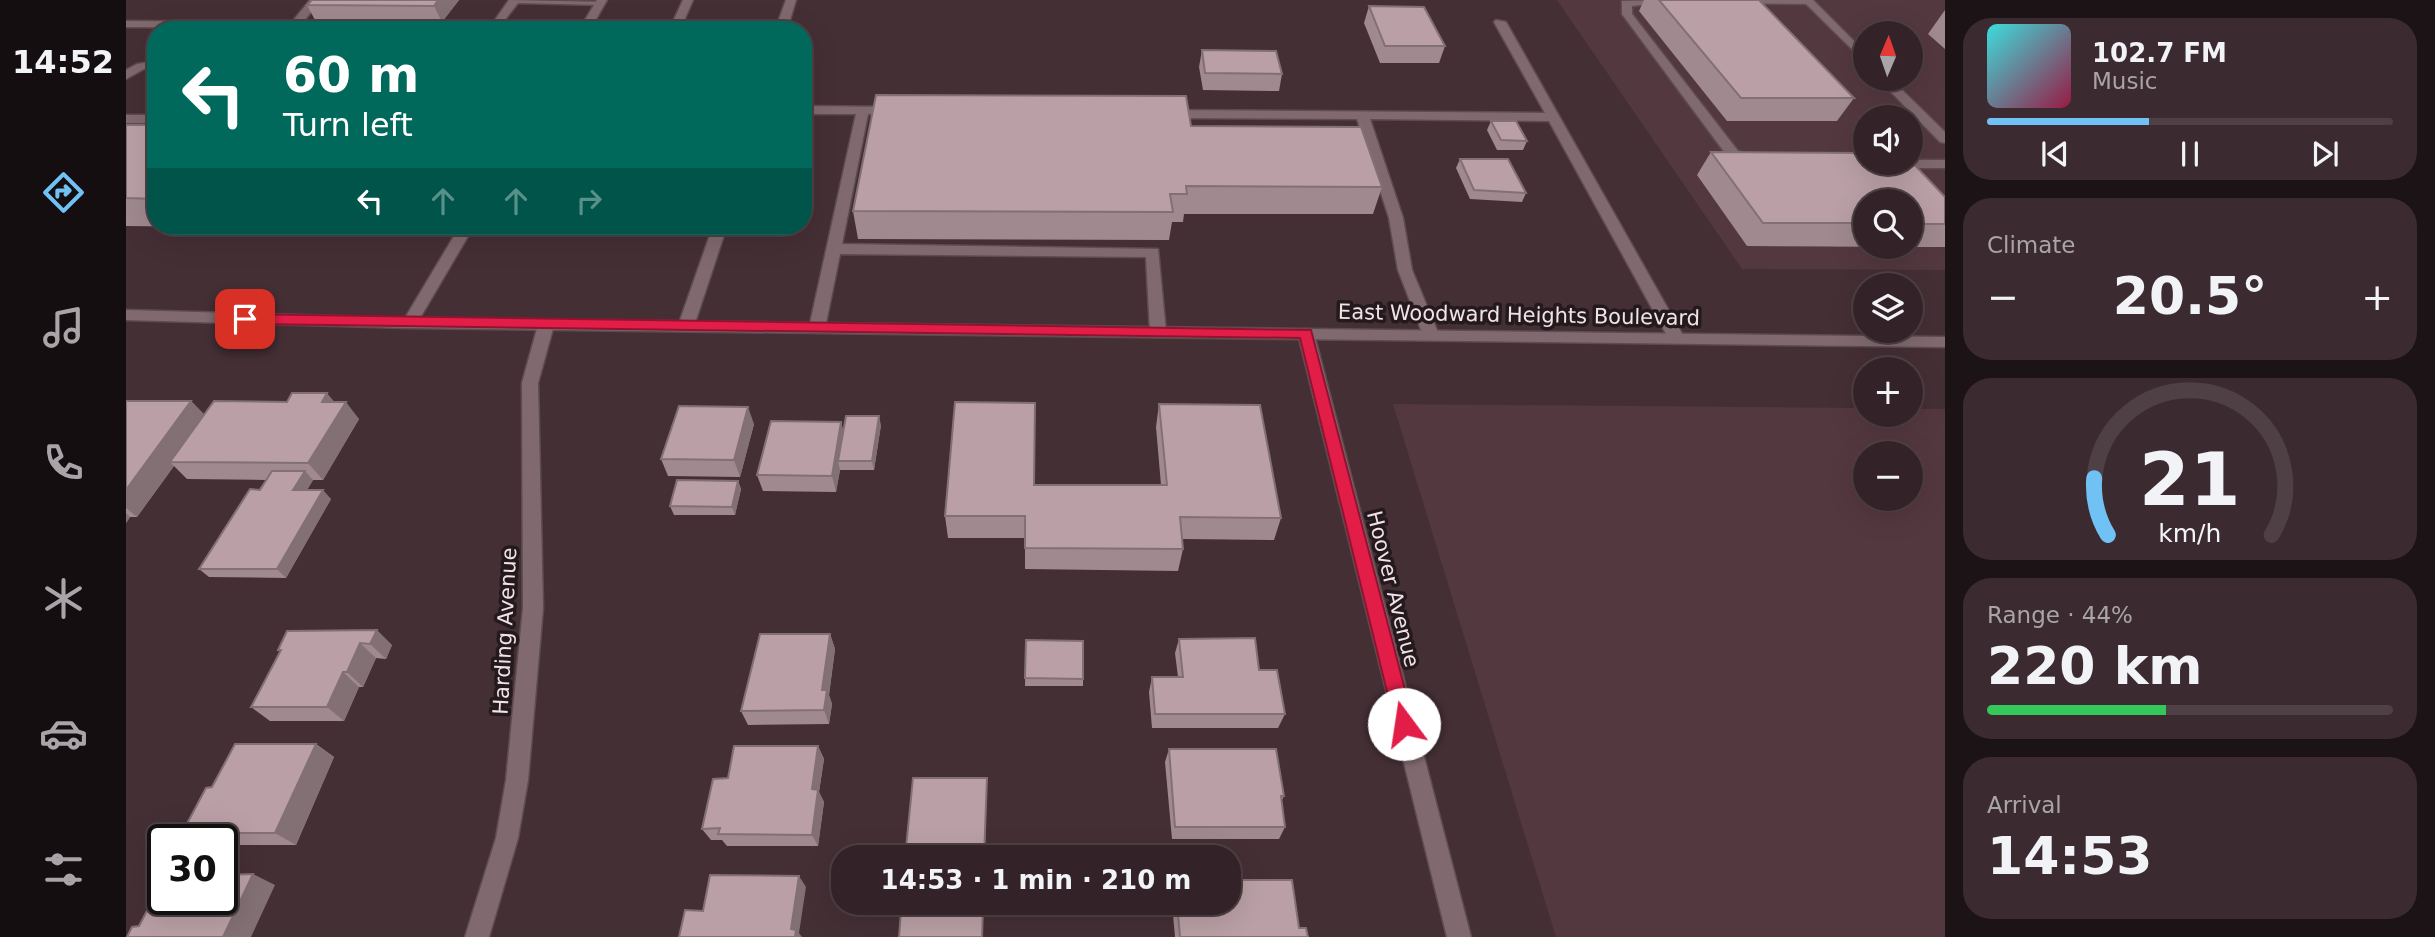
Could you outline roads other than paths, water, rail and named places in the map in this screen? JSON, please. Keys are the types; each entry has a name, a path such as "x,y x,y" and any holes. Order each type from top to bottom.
{"street":[{"path":"297,21 316,0"},
{"path":"499,21 515,0 601,1 589,21"},
{"path":"678,21 688,0"},
{"path":"784,21 791,0"},
{"path":"1658,0 1626,4 1628,15 1733,154 1759,162"},
{"path":"1720,0 1808,0 1853,47"},
{"path":"1500,22 1677,338"},
{"path":"126,23 147,23"},
{"path":"126,75 147,65"},
{"path":"1896,91 1945,139"},
{"path":"812,110 904,111"},
{"path":"817,328 863,111"},
{"path":"1154,113 1552,117"},
{"path":"1362,115 1396,218 1403,262 1431,335"},
{"path":"126,119 147,119"},
{"path":"1923,164 1945,164"},
{"path":"409,323 462,235"},
{"path":"686,326 717,235"},
{"path":"834,249 1153,252 1158,332"},
{"name":"East Woodward Heights Boulevard","path":"126,316 546,325 1945,342"},
{"name":"Harding Avenue","path":"477,937 507,838 517,780 533,608 530,383 546,325"},
{"name":"Hoover Avenue","path":"1306,334 1459,937"}]}
